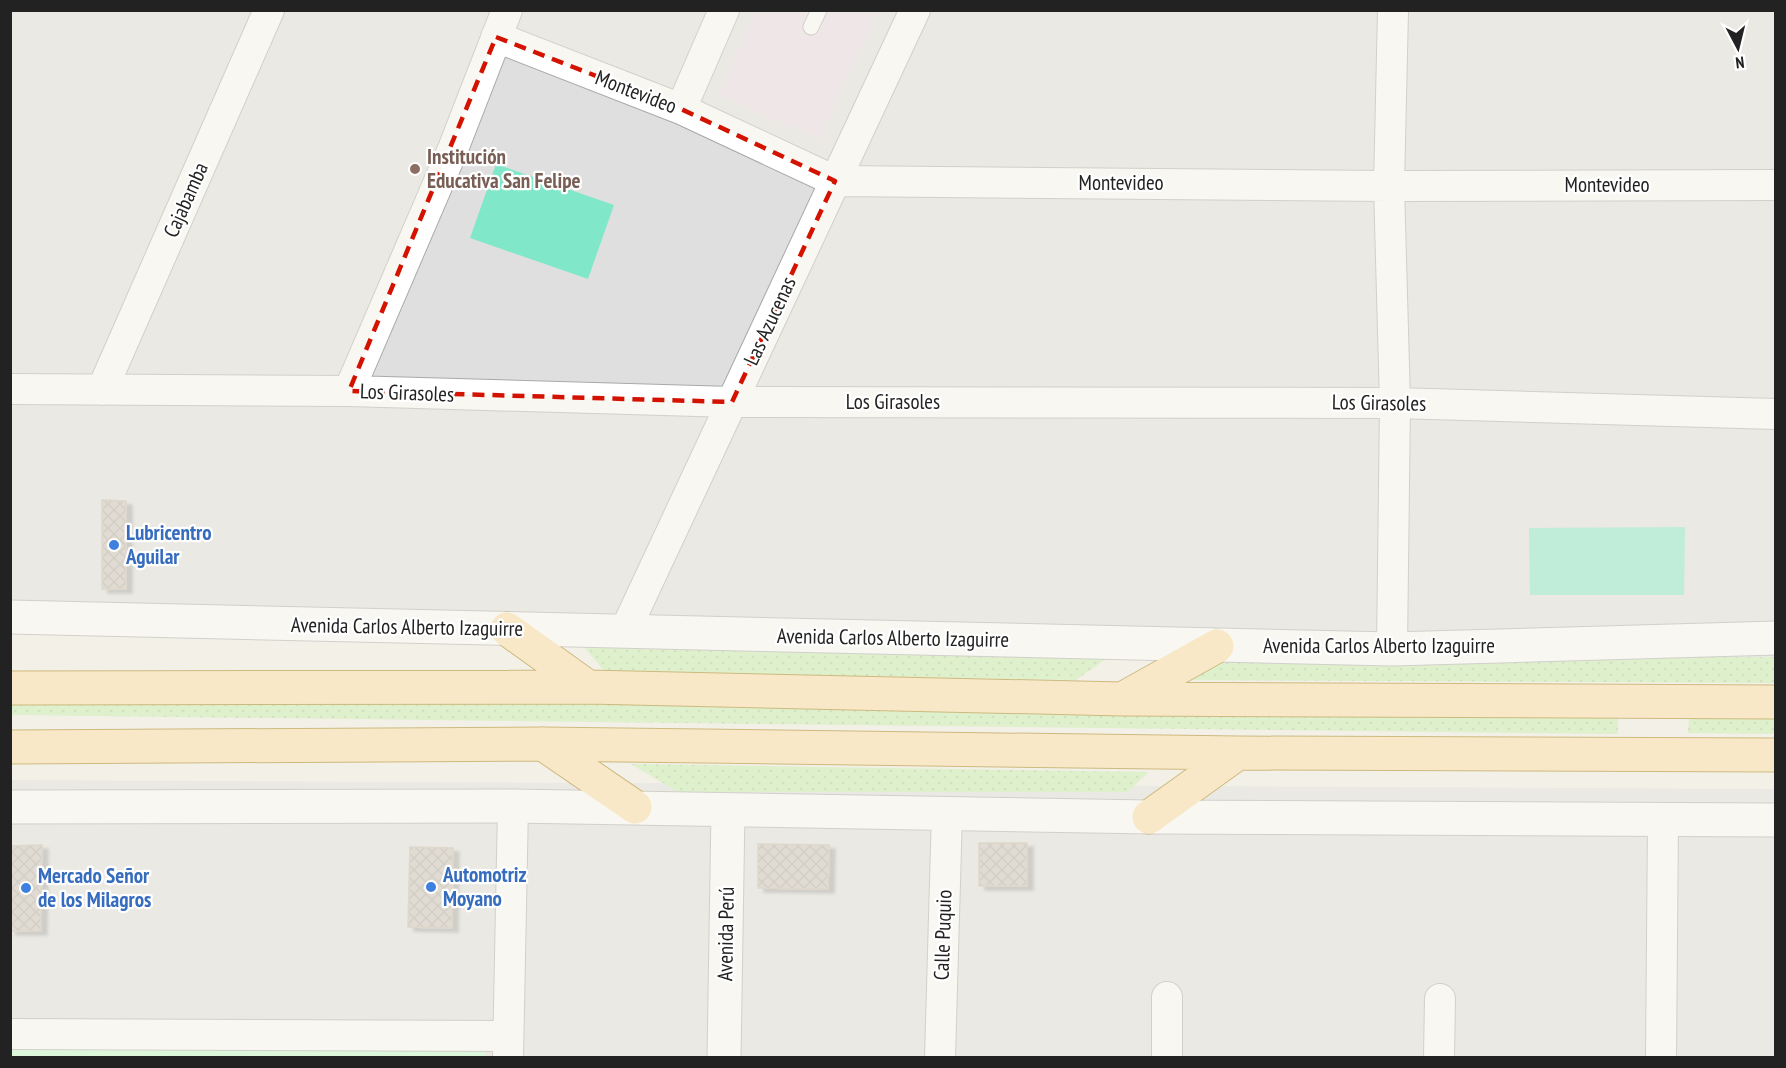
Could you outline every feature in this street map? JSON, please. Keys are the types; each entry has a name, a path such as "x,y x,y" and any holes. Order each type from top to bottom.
{"main road":[{"path":"507,629 588,687"},
{"path":"1123,699 1217,646"},
{"path":"10,688 588,687 1123,699 1776,702"},
{"path":"1638,754 1653,745 1662,733 1659,714 1651,701"},
{"path":"10,747 543,744 1238,753 1776,754"},
{"path":"543,744 635,807"},
{"path":"1149,817 1238,753"}],"street":[{"name":"Cajabamba","path":"102,390 270,10"},
{"path":"681,109 724,10"},
{"name":"Las Azucenas","path":"625,632 915,10"},
{"path":"1392,649 1395,403 1389,186 1393,10"},
{"path":"349,391 449,159 502,24"},
{"name":"Montevideo","path":"502,24 835,181 1389,186 1776,185"},
{"name":"Los Girasoles","path":"10,389 349,391 732,402 1395,403 1776,414"},
{"name":"Avenida Carlos Alberto Izaguirre","path":"10,617 1392,649 1776,638"},
{"path":"10,1034 508,1047 513,806"},
{"path":"10,807 513,806 1149,817 1776,820"},
{"name":"Avenida Perú","path":"724,1058 728,810"},
{"name":"Calle Puquio","path":"940,1058 947,812"},
{"path":"1661,1058 1663,821"},
{"path":"1167,997 1167,1058"},
{"path":"1439,1058 1440,999"}],"lane":[{"path":"811,27 819,10"}],"highlighted area":[{"path":"496,37 681,109 835,181 732,402 349,391"}],"shaded area":[{"path":"11,11 1775,11 1775,659 11,633"},
{"path":"756,11 878,11 819,140 718,94"},
{"path":"10,780 1775,789 1775,1057 11,1057"}],"green space":[{"path":"496,164 614,205 588,279 470,238"},
{"path":"1685,527 1684,595 1530,595 1529,528"},
{"path":"584,647 1106,659 1076,680 606,673"},
{"path":"1194,655 1776,657 1775,683 1164,680"},
{"path":"11,696 1618,714 1618,734 11,715"},
{"path":"1689,716 1775,718 1775,734 1688,733"},
{"path":"631,764 1149,772 1127,792 678,792"},
{"path":"485,1048 485,1057 11,1058 10,1049"}],"building":[{"name":"Lubricentro Aguilar","path":"102,500 126,501 126,589 102,589"},
{"path":"979,843 1027,843 1027,886 979,886"},
{"path":"758,844 829,845 828,889 758,888"},
{"name":"Mercado Señor de los Milagros","path":"42,845 41,931 10,931 10,846"},
{"name":"Automotriz Moyano","path":"410,847 453,848 452,928 408,927"}],"place":[{"name":"Institución Educativa San Felipe","path":"415,169"},
{"name":"Lubricentro Aguilar","path":"114,545"},
{"name":"Automotriz Moyano","path":"431,887"},
{"name":"Mercado Señor de los Milagros","path":"26,888"}]}
